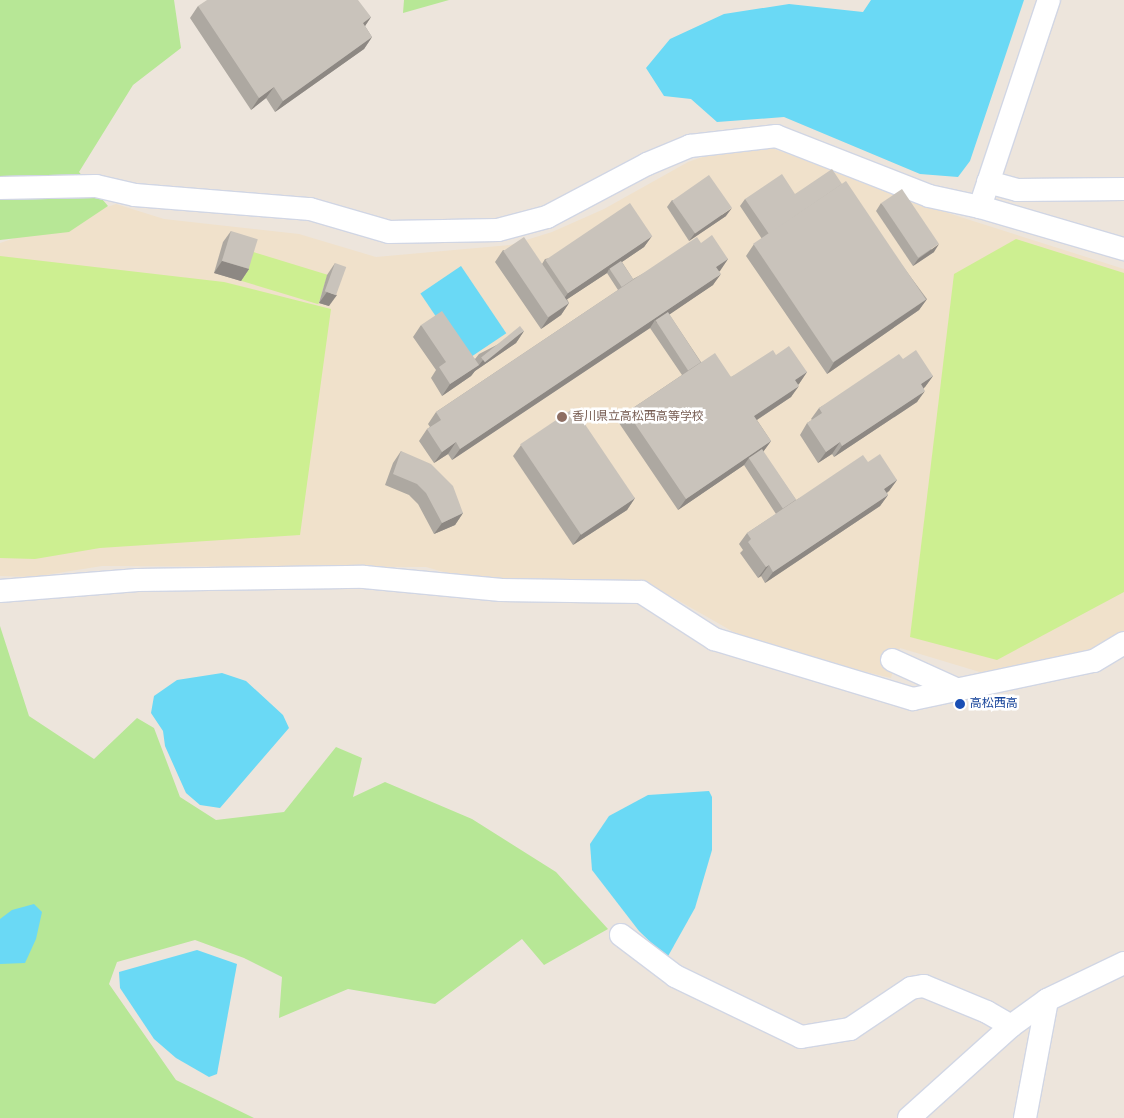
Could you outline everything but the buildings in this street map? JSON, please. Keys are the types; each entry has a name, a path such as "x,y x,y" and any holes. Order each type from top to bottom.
{"street":[{"path":"980,207 1049,0"},
{"path":"0,188 96,186 135,196 310,209 390,232 498,230 547,217 647,164 690,146 776,136 929,196 980,207 1124,249"},
{"path":"988,182 1017,190 1124,190"},
{"path":"0,591 138,580 364,578 501,590 640,592 714,639 914,699 1094,661 1124,643"},
{"path":"892,660 958,690"},
{"path":"621,935 675,976 801,1037 850,1029 911,988 924,986 987,1012 1011,1026"},
{"path":"909,1118 1011,1026 1047,1000 1124,963"},
{"path":"1025,1118 1047,1000"}],"shaded area":[{"name":"香川県立高松西高等学校","path":"769,147 951,214 1124,269 1124,633 1096,649 1044,666 983,673 900,648 891,678 758,646 660,590 639,584 461,577 426,567 102,566 33,577 0,576 0,243 116,204 164,219 299,234 376,257 510,245 552,232 604,209 688,162 714,153"}],"green space":[{"path":"0,0 174,0 181,48 133,85 79,172 108,206 69,232 0,240"},
{"path":"404,0 449,0 403,13"},
{"path":"1016,239 1124,273 1124,592 997,660 910,637 954,274"},
{"path":"250,251 327,275 318,304 241,281"},
{"path":"0,256 224,282 331,309 300,535 100,548 35,559 0,558"},
{"path":"0,626 29,716 94,759 137,718 154,728 180,797 216,820 284,812 336,747 362,758 353,797 385,782 472,819 556,872 608,929 544,965 522,939 435,1004 348,989 279,1018 282,977 244,958 195,940 117,962 109,984 176,1080 254,1118 0,1118"}],"water":[{"path":"871,0 1024,0 970,161 958,177 920,174 784,117 717,122 691,99 664,96 646,68 670,39 724,14 789,4 863,12"},
{"path":"461,266 506,333 466,361 420,293"},
{"path":"222,673 246,681 283,715 289,728 220,808 200,805 186,793 165,746 163,731 151,713 154,696 177,680"},
{"path":"709,791 712,797 712,850 695,908 667,958 639,931 592,870 590,844 609,816 648,795"},
{"path":"34,904 42,912 36,939 25,963 0,964 0,919 12,910"},
{"path":"197,950 237,964 217,1074 209,1077 176,1058 154,1039 120,988 119,972"}],"place":[{"name":"香川県立高松西高等学校","path":"562,417"},
{"name":"高松西高","path":"960,704"}]}
